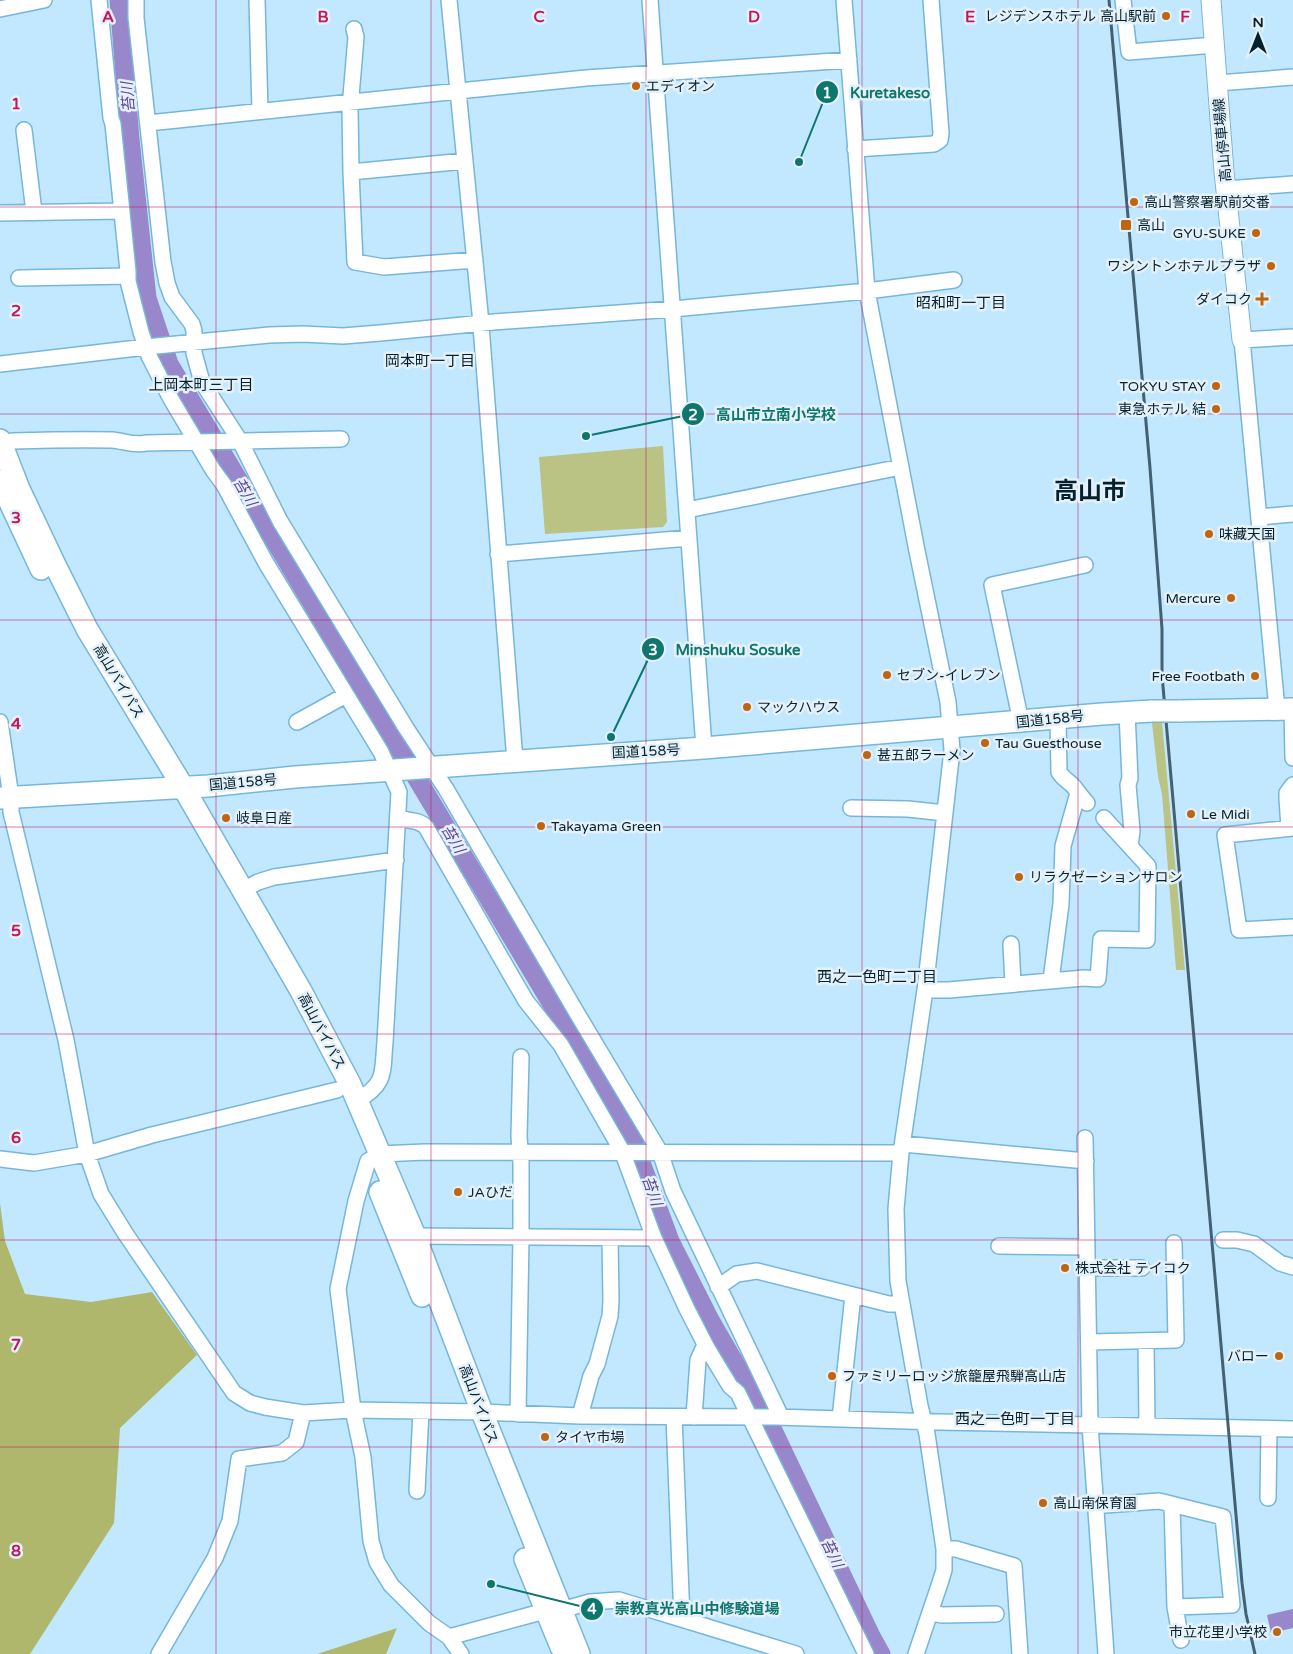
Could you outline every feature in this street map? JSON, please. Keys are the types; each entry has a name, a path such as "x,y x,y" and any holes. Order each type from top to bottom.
{"highway":[{"name":"高山バイパス","path":"1,442 19,489 87,629 289,997 414,1236 475,1412"},
{"name":"高山バイパス","path":"0,481 25,537 70,626 243,890 301,991 357,1101 374,1158 553,1610 564,1654"},
{"name":"国道158号","path":"6,798 175,788 704,748 1127,712 1287,709"},
{"name":"高山バイパス","path":"553,1610 579,1654"}],"main road":[{"name":"高山停車場線","path":"1211,0 1226,189 1242,340"}],"street":[{"path":"0,8 44,0"},
{"path":"99,0 128,276 134,308 171,400 224,484 266,562 381,752 392,771 399,792 382,1080 369,1094 357,1101"},
{"path":"136,0 136,18 163,262 167,283 172,296 192,324 189,344 194,353 202,382 280,521 406,728 658,1152 673,1191 778,1417"},
{"path":"256,0 260,111"},
{"path":"449,0 481,324 515,761"},
{"path":"650,0 704,748"},
{"path":"844,0 867,290 948,702 951,727 952,750 925,990 902,1149 896,1209 898,1281 901,1304 924,1421 944,1549 944,1570 916,1654"},
{"path":"855,148 934,144 940,140 931,0"},
{"path":"1123,0 1129,52 1214,45"},
{"path":"354,29 356,37 351,102 351,172 355,262 384,267 475,260"},
{"path":"148,123 655,72 848,60"},
{"path":"1218,83 1293,77"},
{"path":"24,130 34,212"},
{"path":"351,172 465,161"},
{"path":"1226,189 1293,184"},
{"path":"0,213 122,211"},
{"path":"19,278 128,276"},
{"path":"0,364 277,335 343,336 673,309 954,280"},
{"path":"1293,337 1242,340 1259,517 1293,758"},
{"path":"1,442 117,440 135,444 341,439"},
{"path":"687,510 901,467"},
{"path":"1259,517 1293,514"},
{"path":"498,554 689,538"},
{"path":"1021,722 992,585 1085,565"},
{"path":"297,722 346,695"},
{"path":"1127,712 1130,778 1128,785 1132,831 1130,846"},
{"path":"1051,980 1061,904 1063,846 1082,798 1059,772 1058,718"},
{"path":"0,722 6,798 66,1040 87,1154 101,1194 125,1233 234,1393 250,1403 303,1413 353,1410 421,1411 580,1416 778,1417 1293,1429"},
{"path":"1293,785 1287,793 1291,828 1225,835 1239,930 1293,926"},
{"path":"850,808 908,809 945,813"},
{"path":"399,816 406,820 421,821 426,827 526,1001 561,1045 624,1151 654,1238 687,1309 707,1348 730,1386 738,1393 866,1654"},
{"path":"925,990 949,990 1051,980 1098,979 1101,939 1147,940 1148,866 1104,818"},
{"path":"243,890 258,882 274,877 396,860"},
{"path":"1011,944 1013,984"},
{"path":"518,1414 521,1236 519,1136 521,1057"},
{"path":"0,1159 34,1163 87,1154 152,1135 337,1090"},
{"path":"1085,1138 1090,1425 1106,1654"},
{"path":"461,1654 449,1637 429,1623 391,1585 377,1562 371,1541 363,1457 353,1410 338,1289 356,1201 374,1158 425,1152 902,1149 1086,1161"},
{"path":"414,1236 654,1238"},
{"path":"580,1416 610,1316 610,1238"},
{"path":"1223,1240 1237,1240 1254,1244 1280,1263 1293,1267"},
{"path":"1089,1342 1176,1340 1174,1243"},
{"path":"999,1246 1087,1247"},
{"path":"1087,1268 1142,1268"},
{"path":"718,1287 737,1274 757,1271 889,1304 901,1304"},
{"path":"840,1419 853,1295"},
{"path":"1146,1341 1147,1426"},
{"path":"694,1417 698,1360 703,1349 707,1348"},
{"path":"417,1491 421,1411"},
{"path":"159,1654 215,1558 230,1521 239,1459 282,1453 296,1442 303,1413"},
{"path":"674,1417 682,1619"},
{"path":"1268,1498 1269,1429"},
{"path":"1095,1503 1105,1505 1158,1501 1223,1517 1232,1605 1175,1607"},
{"path":"1172,1505 1175,1607 1181,1640"},
{"path":"944,1549 956,1549 1014,1566 1020,1654"},
{"path":"449,1637 553,1610 612,1599 796,1654"},
{"path":"931,1612 941,1614 996,1614"}],"green space":[{"path":"663,446 667,522 663,527 545,534 539,457"},
{"path":"1162,722 1185,970 1176,970 1162,794 1158,777 1152,723"},
{"path":"0,1203 5,1241 25,1294 91,1302 152,1292 197,1355 120,1428 114,1523 30,1654 0,1654"},
{"path":"397,1628 386,1654 317,1654"}],"shaded area":[{"path":"1293,1609 1293,1628 1271,1633 1267,1615"}],"waterway":[{"name":"苔川","path":"119,0 130,139 147,298 169,364 632,1138 670,1241 710,1320 769,1422 881,1654"}],"railway":[{"path":"1109,0 1150,468 1162,629 1162,675 1242,1583 1246,1614 1255,1654"}],"place":[{"name":"レジデンスホテル 高山駅前","path":"1166,16"},
{"name":"エディオン","path":"636,86"},
{"name":"Kuretakeso","path":"799,162"},
{"name":"高山警察署駅前交番","path":"1134,202"},
{"name":"高山","path":"1126,225"},
{"name":"GYU-SUKE","path":"1256,233"},
{"name":"ワシントンホテルプラザ","path":"1271,266"},
{"name":"ダイコク","path":"1262,299"},
{"name":"TOKYU STAY","path":"1216,386"},
{"name":"東急ホテル 結","path":"1216,409"},
{"name":"高山市立南小学校","path":"586,436"},
{"name":"味藏天国","path":"1209,534"},
{"name":"Mercure","path":"1231,598"},
{"name":"セブン-イレブン","path":"887,675"},
{"name":"Free Footbath","path":"1255,676"},
{"name":"マックハウス","path":"747,707"},
{"name":"Minshuku Sosuke","path":"611,737"},
{"name":"Tau Guesthouse","path":"985,743"},
{"name":"甚五郎ラーメン","path":"867,755"},
{"name":"Le Midi","path":"1191,814"},
{"name":"岐阜日産","path":"226,818"},
{"name":"Takayama Green","path":"541,826"},
{"name":"リラクゼーションサロン","path":"1019,877"},
{"name":"JAひだ","path":"458,1192"},
{"name":"株式会社 テイコク","path":"1065,1268"},
{"name":"バロー","path":"1279,1356"},
{"name":"ファミリーロッジ旅籠屋飛騨高山店","path":"832,1376"},
{"name":"タイヤ市場","path":"545,1437"},
{"name":"高山南保育園","path":"1043,1503"},
{"name":"崇教真光高山中修験道場","path":"491,1584"},
{"name":"市立花里小学校","path":"1277,1632"}],"district":[{"name":"昭和町一丁目","path":"961,303"},
{"name":"岡本町一丁目","path":"430,361"},
{"name":"上岡本町三丁目","path":"201,385"},
{"name":"高山市","path":"1090,491"},
{"name":"西之一色町二丁目","path":"877,977"},
{"name":"西之一色町一丁目","path":"1015,1419"}]}
